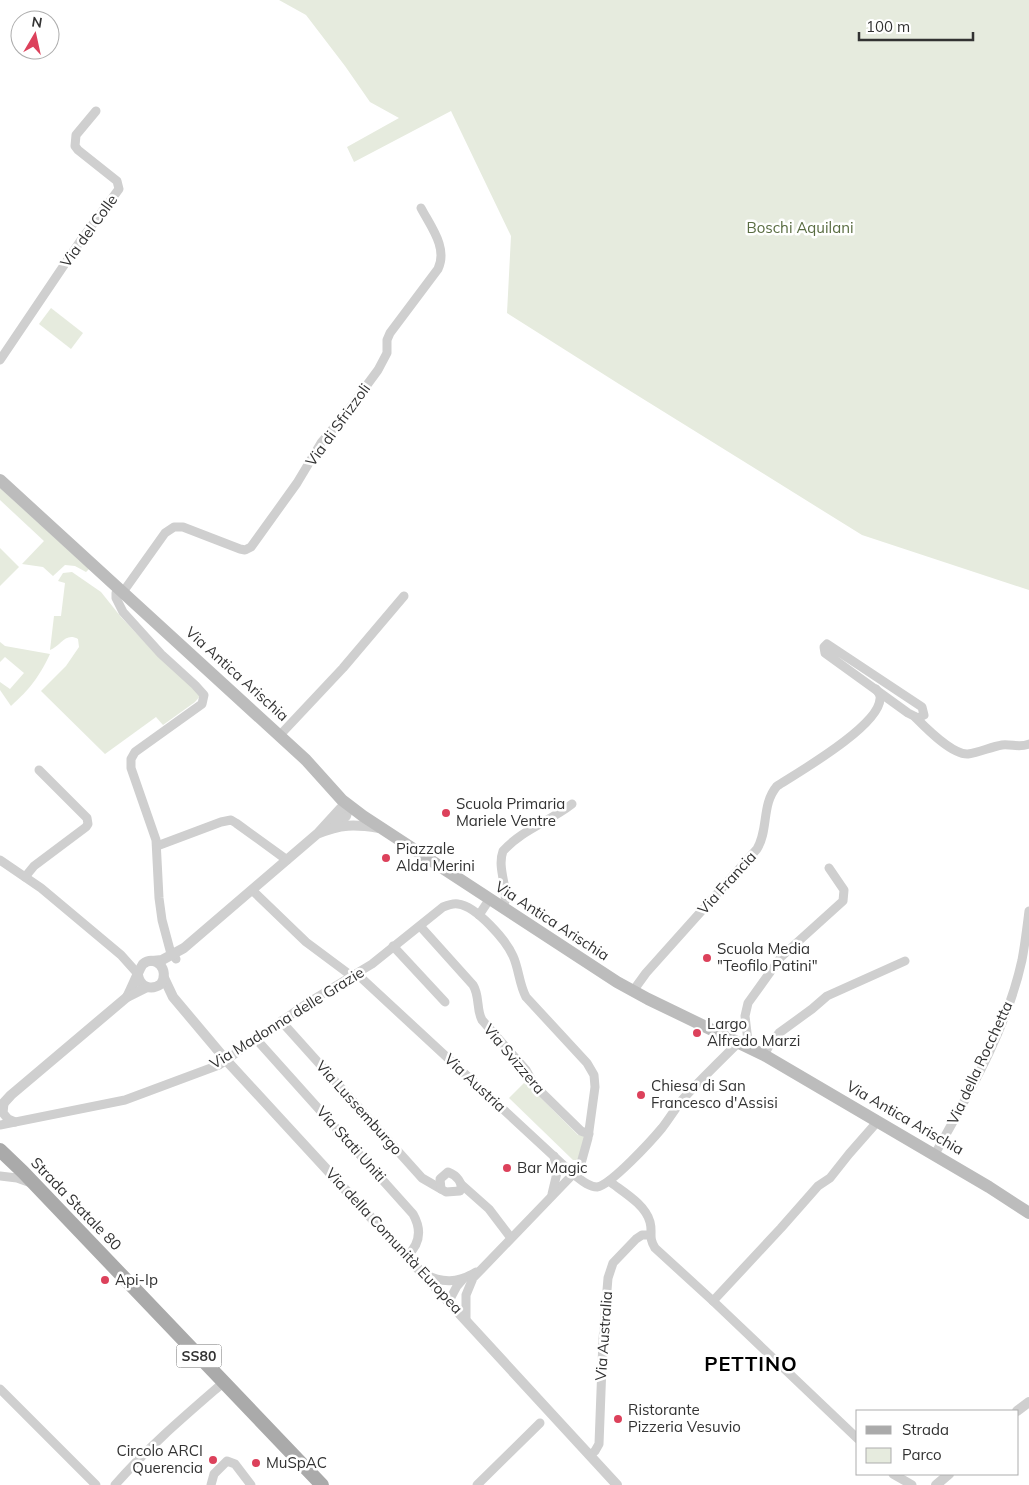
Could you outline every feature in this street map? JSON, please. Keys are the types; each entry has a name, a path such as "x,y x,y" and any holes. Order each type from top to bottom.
{"main road":[{"name":"Via Antica Arischia","path":"0,480 280,735 349,806 484,896 633,991 764,1055 1028,1209"},
{"name":"Strada Statale 80","path":"0,1150 36,1185 322,1485"},
{"name":"Strada Statale 80","path":"0,1158 14,1163"}],"street":[{"name":"Via del Colle","path":"0,360 81,240 120,189 117,181 75,146 76,135 96,111"},
{"name":"Via di Sfrizzoli","path":"121,590 165,533 174,527 187,528 240,549 251,547 297,483 321,442 347,412 378,370 388,354 387,340 390,333 438,270 442,262 441,248 421,208"},
{"path":"121,590 116,593 116,598 123,612 204,695 202,704 132,756 131,768 151,822 157,846 159,898 162,920 175,957"},
{"path":"280,735 344,668 404,596"},
{"path":"930,732 922,707 830,645 825,645 823,650 825,653 915,717 930,732 953,749 965,754 1002,745 1023,746 1029,744"},
{"path":"874,713 880,701 880,694 876,689"},
{"name":"Via Francia","path":"633,991 646,973 757,849 763,835 766,807 769,798 777,786 846,741 874,713 886,706 900,707"},
{"path":"915,717 920,718 924,715"},
{"path":"25,877 34,866 88,824 85,816 39,770"},
{"path":"330,824 335,801 331,787"},
{"path":"503,908 506,899 501,868 503,851 527,830 552,818 572,804"},
{"path":"15,1122 3,1114 4,1101 127,998 160,985 175,957 184,948 317,834 330,824 342,820 348,812 349,806"},
{"path":"157,846 231,820 287,860"},
{"path":"330,824 341,826 357,824 381,828"},
{"path":"0,860 35,884 121,955 138,974 140,982 150,988"},
{"path":"829,868 844,890 843,902 781,957 757,990 746,1010 745,1023 748,1041 742,1044 680,1102 657,1134 610,1181 644,1210 650,1223 650,1235 655,1248 856,1437"},
{"name":"Via Austria","path":"252,890 303,939 355,975 574,1174 586,1183 596,1187 610,1181"},
{"path":"449,1301 457,1286 466,1282 479,1270 574,1174 582,1163 589,1134 596,1087 591,1069 526,997 511,951 479,915 469,907 484,896"},
{"path":"479,915 484,896"},
{"name":"Via Madonna delle Grazie","path":"0,1125 125,1100 212,1068 315,998 355,975 433,914 449,905 457,903 469,907"},
{"name":"Via della Rocchetta","path":"935,1154 986,1057 1008,1006 1022,960 1029,911"},
{"name":"Via Svizzera","path":"420,926 473,985 477,992 479,1015 482,1020 526,1070 535,1086 581,1131 589,1134"},
{"path":"394,946 445,1002"},
{"path":"121,955 161,966 164,976"},
{"path":"127,998 141,966 150,962 175,957"},
{"path":"764,1055 779,1033 827,996 905,961"},
{"name":"Via della Comunità Europea","path":"164,976 173,997 226,1060 466,1319 613,1484"},
{"name":"Via della Comunità Europea","path":"150,988 173,997"},
{"name":"Via Lussemburgo","path":"281,1021 422,1178 446,1192 460,1188"},
{"name":"Via Stati Uniti","path":"256,1039 413,1214 417,1223 419,1240 414,1250 407,1256"},
{"path":"713,1301 818,1186 830,1178 852,1149 878,1121"},
{"path":"551,1197 557,1173 554,1156"},
{"name":"Via Lussemburgo","path":"441,1189 440,1180 448,1172 452,1174 460,1188 471,1193 489,1208 510,1238"},
{"path":"0,1176 21,1179 36,1185"},
{"name":"Via Australia","path":"590,1456 599,1444 603,1339 608,1278 614,1264 636,1239 642,1235 650,1235"},
{"path":"422,1272 447,1281 466,1282"},
{"path":"466,1282 466,1319"},
{"path":"115,1485 168,1431 224,1382"},
{"path":"0,1389 96,1485"},
{"path":"1018,1410 1029,1402"},
{"path":"477,1485 540,1423"},
{"path":"211,1485 214,1474 227,1461 235,1464 251,1485"},
{"path":"894,1475 911,1485"},
{"path":"936,1485 948,1475"}],"green space":[{"name":"Boschi Aquilani","path":"279,0 1029,0 1029,590 862,535 507,313 511,236 451,111 354,162 347,147 399,118 370,102 306,15"},
{"path":"51,308 83,333 71,349 39,324"},
{"path":"0,488 89,569 86,572 75,566 65,565 53,576 43,567 22,564 44,541 0,500"},
{"path":"0,548 19,567 0,586"},
{"path":"72,572 101,592 121,617 153,651 197,690 200,696 195,702 163,725 156,717 105,754 41,691 66,666 79,647 78,639 70,637 50,650 54,616 61,616 65,583 58,581 63,573"},
{"path":"0,642 5,646 50,654 34,682 11,706 0,690 0,682 10,689 24,673 5,657 0,662"},
{"path":"525,1082 578,1135 580,1133 586,1139 583,1160 573,1160 509,1098"}],"place":[{"name":"Scuola Primaria Mariele Ventre","path":"446,813"},
{"name":"Piazzale Alda Merini","path":"386,858"},
{"name":"Scuola Media \"Teofilo Patini\"","path":"707,958"},
{"name":"Largo Alfredo Marzi","path":"697,1033"},
{"name":"Chiesa di San Francesco d'Assisi","path":"641,1095"},
{"name":"Bar Magic","path":"507,1168"},
{"name":"Api-Ip","path":"105,1280"},
{"name":"Ristorante Pizzeria Vesuvio","path":"618,1419"},
{"name":"Circolo ARCI Querencia","path":"213,1460"},
{"name":"MuSpAC","path":"256,1463"}],"district":[{"name":"PETTINO","path":"751,1364"}]}
